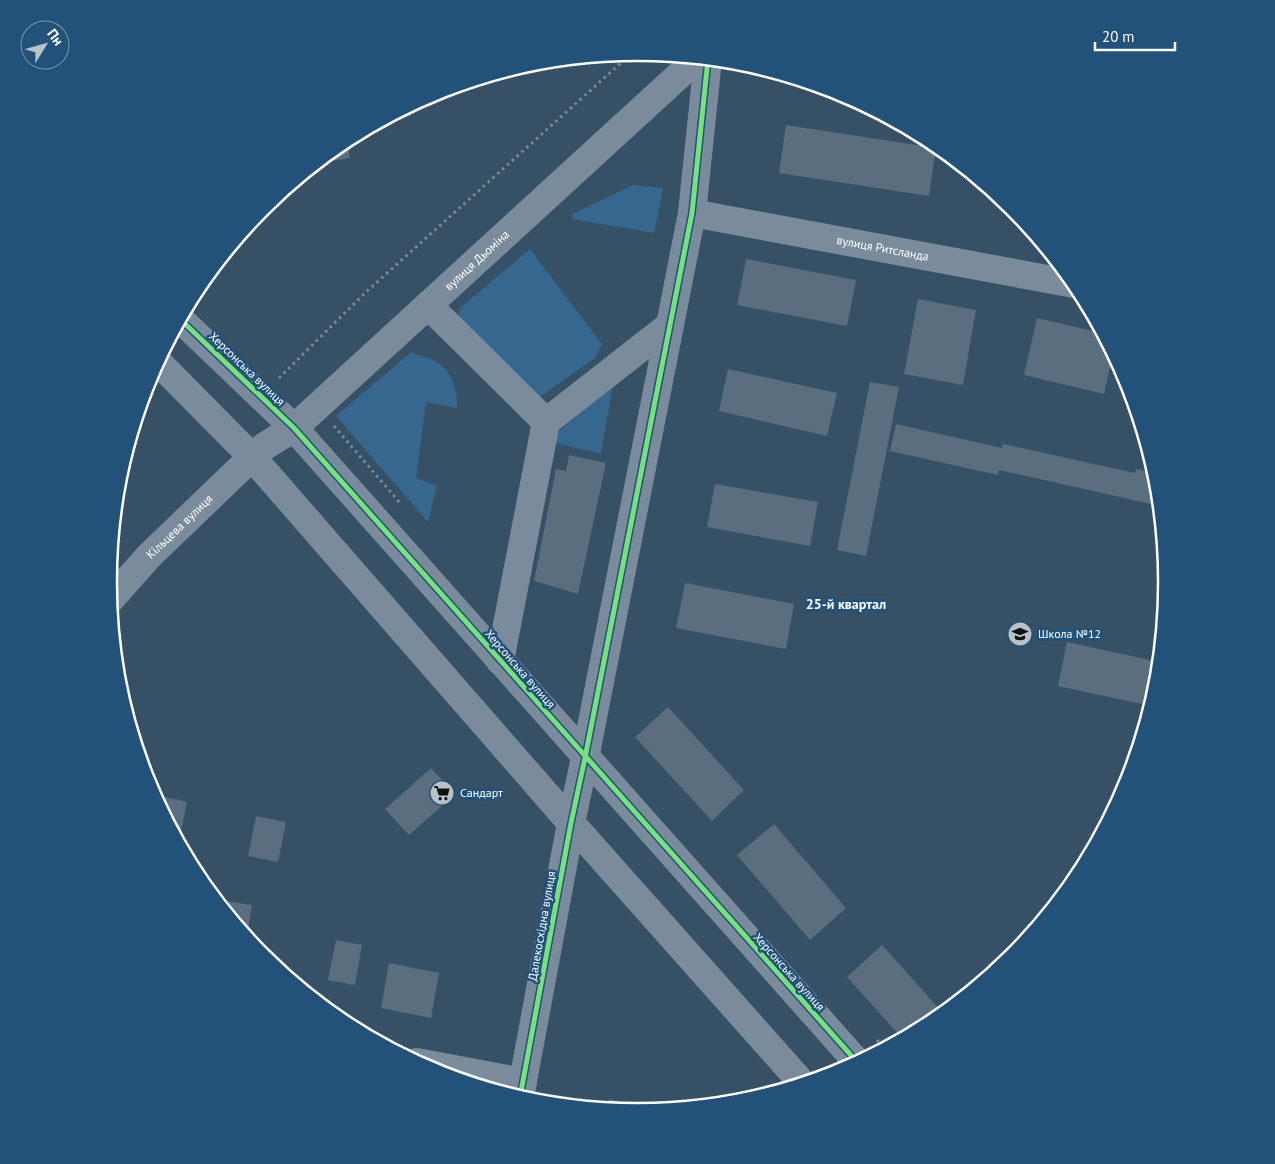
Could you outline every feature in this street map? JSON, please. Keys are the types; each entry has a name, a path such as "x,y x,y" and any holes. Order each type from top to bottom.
{"street":[{"name":"вулиця Дьоміна","path":"252,457 265,446 294,428 691,64"},
{"name":"Далекосхідна вулиця","path":"522,1089 571,823 692,213 707,66"},
{"name":"вулиця Ритсланда","path":"692,213 1062,282"},
{"path":"428,305 546,422"},
{"name":"Херсонська вулиця","path":"186,324 294,428 585,758 852,1056"},
{"path":"500,661 546,422 670,325"},
{"path":"163,367 252,457 571,823 797,1077"},
{"name":"Кільцева вулиця","path":"117,592 149,556 252,457"},
{"path":"482,1078 522,1089"}],"path":[{"path":"260,396 366,292 623,61"}],"shaded area":[{"path":"633,185 663,188 654,233 572,219 572,214"},
{"path":"530,249 602,344 595,358 537,399 458,322 460,308"},
{"path":"411,352 433,360 445,368 454,384 457,396 457,408 426,402 416,478 437,486 428,522 336,416"},
{"path":"613,385 601,454 551,442 558,432"}],"building":[{"path":"786,125 922,146 935,155 929,196 779,173"},
{"path":"348,149 350,158 331,161"},
{"path":"746,259 856,280 847,326 737,305"},
{"path":"918,299 976,310 963,385 904,374"},
{"path":"1037,318 1093,331 1111,364 1104,394 1024,375"},
{"path":"728,369 837,393 827,436 719,411"},
{"path":"870,382 899,387 866,556 837,550"},
{"path":"896,424 1002,448 1003,444 1135,473 1136,469 1146,471 1152,504 999,470 998,475 890,451"},
{"path":"569,455 606,463 578,594 534,581 556,469 566,471"},
{"path":"715,484 818,502 810,546 707,527"},
{"path":"685,583 794,604 786,649 676,628"},
{"path":"1067,642 1152,661 1144,704 1058,686"},
{"path":"668,707 744,790 712,821 635,737"},
{"path":"431,768 455,794 409,835 385,809"},
{"path":"163,797 187,802 181,832"},
{"path":"256,816 286,822 278,862 248,856"},
{"path":"774,824 846,908 810,940 737,855"},
{"path":"226,901 252,905 248,928"},
{"path":"336,940 362,945 355,985 328,980"},
{"path":"882,945 938,1007 898,1033 847,977"},
{"path":"389,963 439,973 431,1018 381,1008"},
{"path":"609,1099 627,1103 608,1102"}],"cycle path":[{"path":"521,1089 571,823 692,213 707,66"},
{"path":"186,324 294,428 852,1056"}],"place":[{"name":"Школа №12","path":"1020,634"},
{"name":"Сандарт","path":"442,793"}],"district":[{"name":"25-й квартал","path":"846,604"}]}
